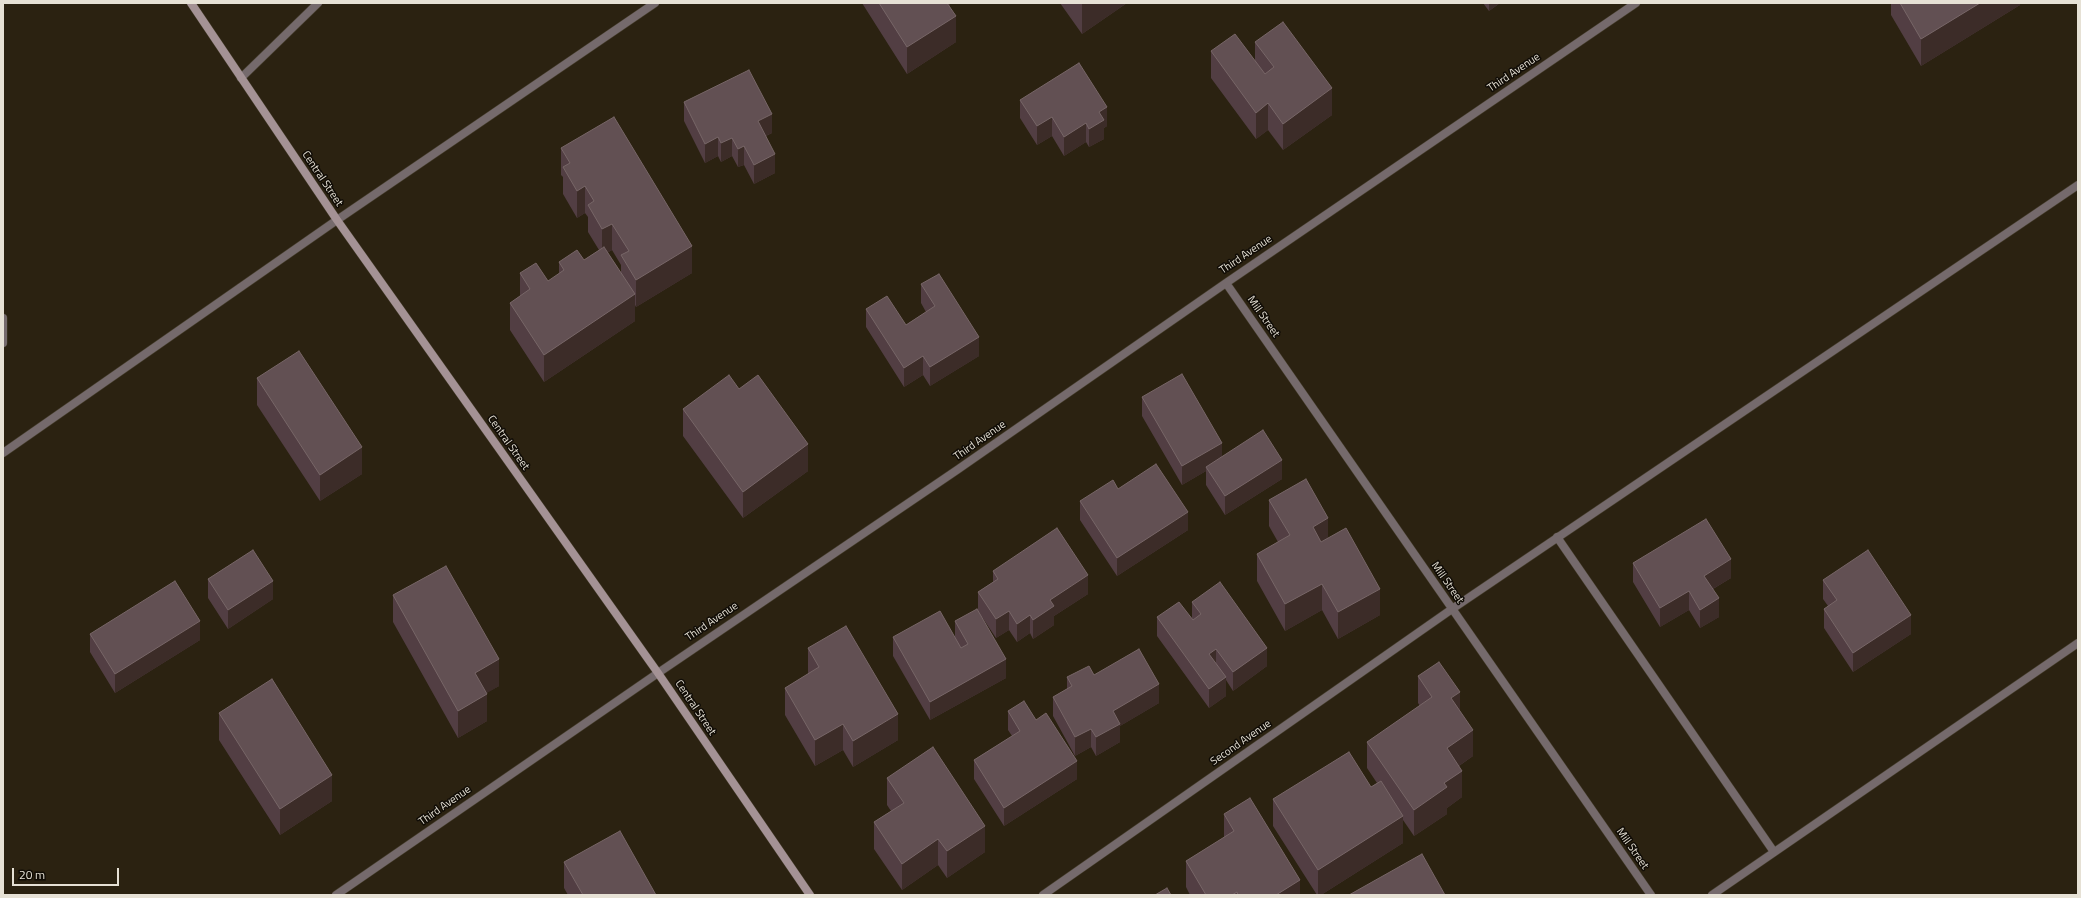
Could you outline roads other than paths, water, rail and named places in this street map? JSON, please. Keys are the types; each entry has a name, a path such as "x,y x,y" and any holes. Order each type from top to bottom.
{"main road":[{"name":"Central Street","path":"191,3 337,220 658,673 810,895"}],"street":[{"path":"241,78 318,3"},
{"path":"3,453 337,220 655,3"},
{"name":"Third Avenue","path":"336,895 1636,3"},
{"name":"Second Avenue","path":"1044,895 1557,537 2078,186"},
{"name":"Mill Street","path":"1226,283 1651,895"},
{"path":"3,318 3,343"},
{"path":"1557,537 1774,852"},
{"path":"1712,895 2078,644"}]}
